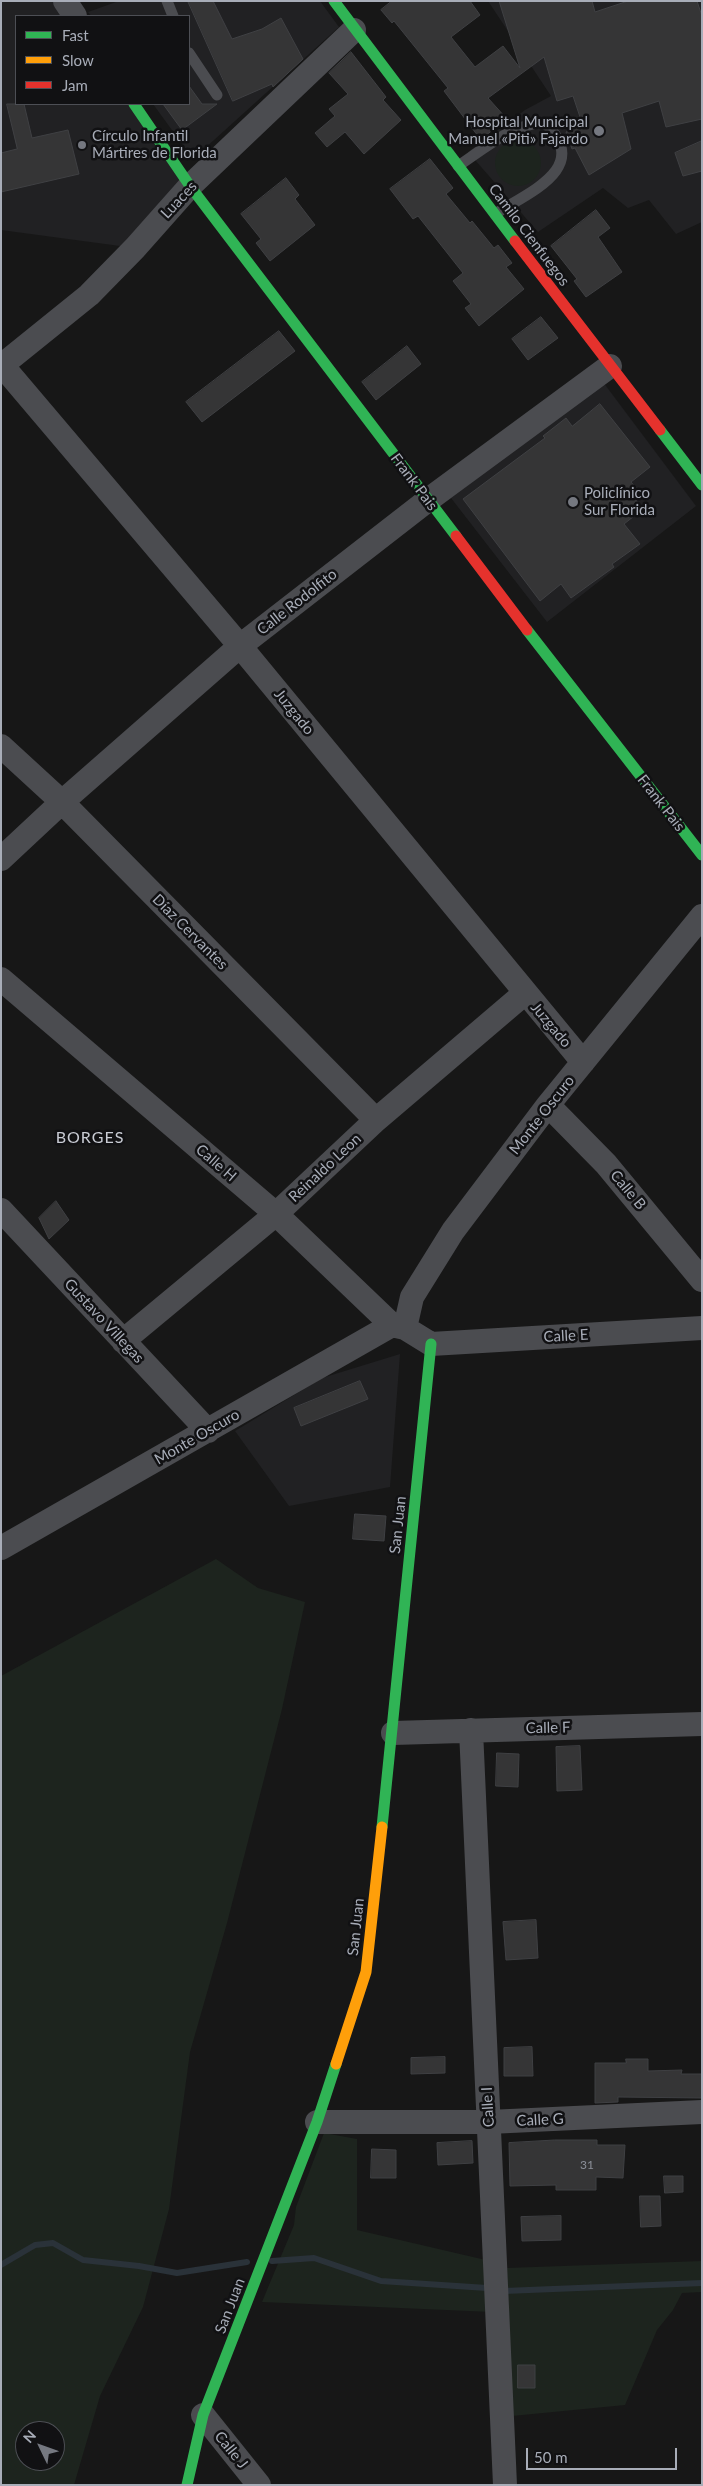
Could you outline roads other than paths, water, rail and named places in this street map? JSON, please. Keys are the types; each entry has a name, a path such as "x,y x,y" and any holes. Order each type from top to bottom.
{"street":[{"name":"Camilo Cienfuegos","path":"334,1 354,30 702,485"},
{"name":"Luaces","path":"2,365 89,295 135,248 190,186 354,30"},
{"name":"Frank Pais","path":"135,105 190,186 428,500 702,855"},
{"name":"Juzgado","path":"2,365 240,646 583,1062"},
{"name":"Calle Rodolfito","path":"1,859 62,802 240,646 428,500 610,366"},
{"name":"Díaz Cervantes","path":"1,746 62,802 376,1120"},
{"name":"Monte Oscuro","path":"1,1548 398,1326 427,1270 548,1105 702,916"},
{"name":"Calle H","path":"1,979 276,1214 398,1326 431,1344"},
{"name":"Reinaldo Leon","path":"122,1341 276,1214 376,1120 525,993"},
{"name":"Calle B","path":"548,1105 606,1164 702,1280"},
{"name":"Gustavo Villegas","path":"1,1210 208,1431"},
{"name":"Calle E","path":"431,1344 702,1328"},
{"name":"San Juan","path":"187,2485 203,2415 318,2122 366,1972 393,1733 431,1344"},
{"name":"Calle F","path":"393,1733 702,1724"},
{"name":"Calle I","path":"471,1730 505,2485"},
{"name":"Calle G","path":"318,2122 489,2122 702,2112"},
{"name":"Calle J","path":"203,2415 259,2485"}],"lane":[{"path":"167,1 173,15"},
{"path":"190,54 217,95"},
{"path":"458,166 522,126 535,122 545,123 554,131 560,140 563,156 556,170 546,182 494,214"}],"waterway":[{"path":"1,2265 35,2245 53,2243 83,2260 139,2266 177,2273 247,2262"},
{"path":"272,2261 314,2258 381,2281 487,2288"},
{"path":"504,2291 702,2283"}],"place":[{"name":"Hospital Municipal Manuel «Piti» Fajardo","path":"599,131"},
{"name":"Círculo Infantil Mártires de Florida","path":"82,145"},
{"name":"Policlínico Sur Florida","path":"573,502"}],"district":[{"name":"BORGES","path":"90,1138"}]}
